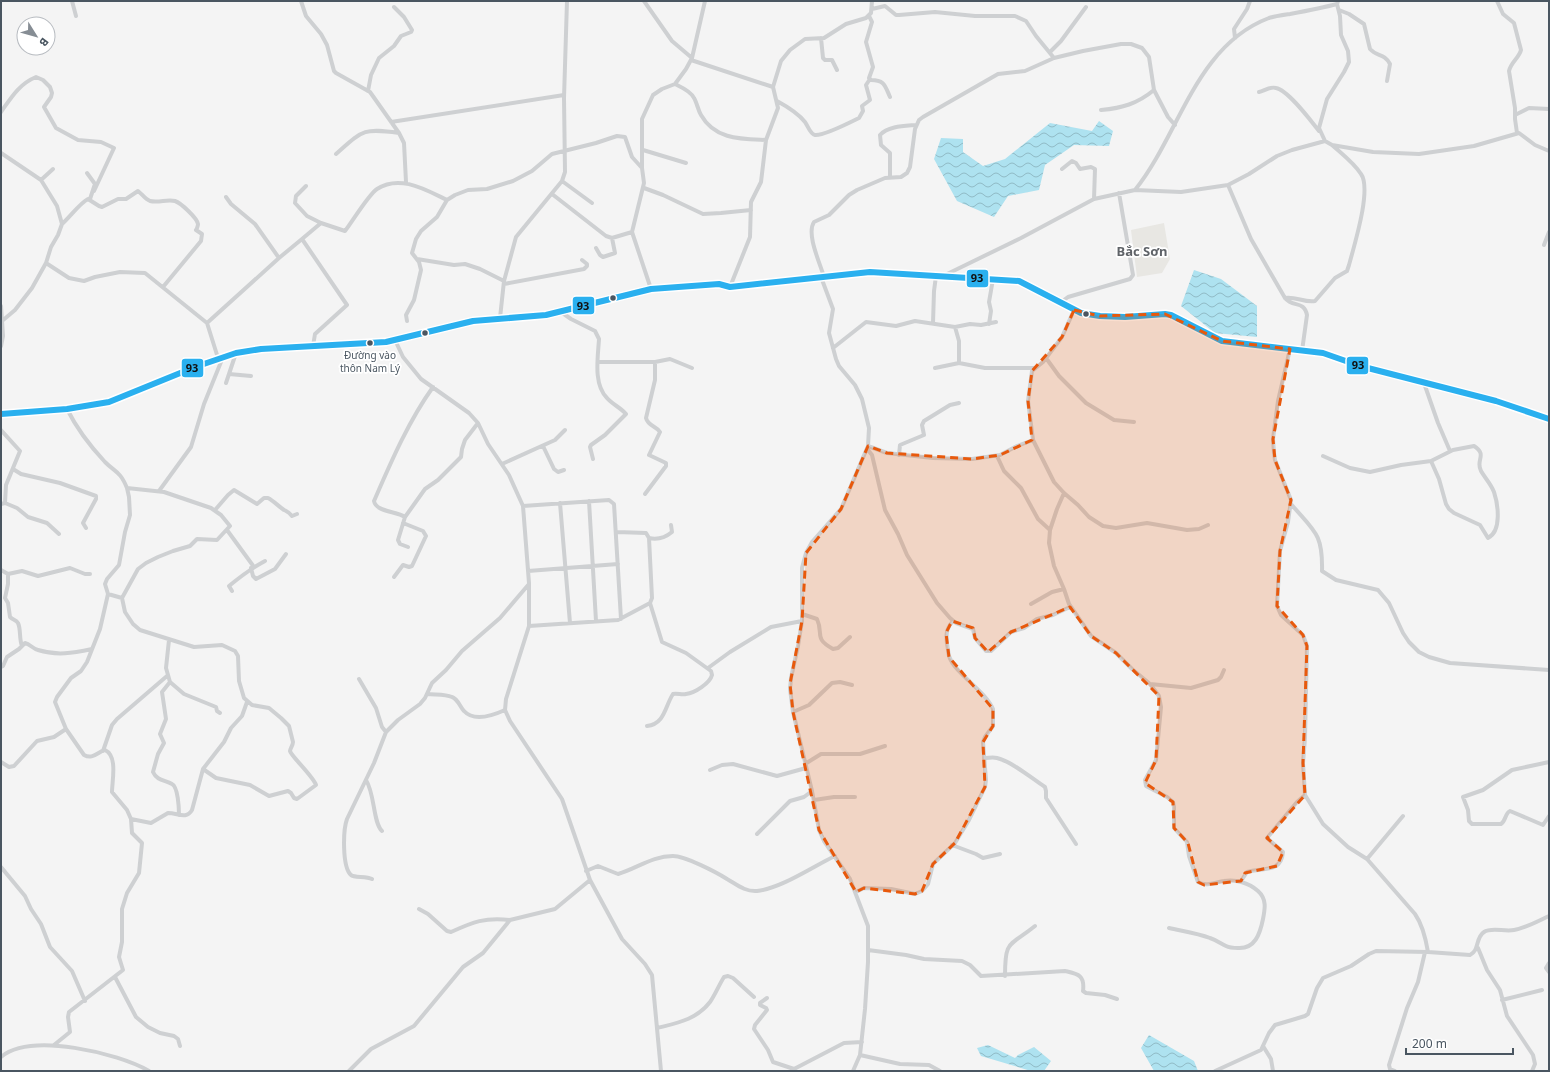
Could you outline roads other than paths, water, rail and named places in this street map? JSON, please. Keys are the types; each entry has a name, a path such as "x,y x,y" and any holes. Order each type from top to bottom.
{"street":[{"path":"72,1 76,16"},
{"path":"300,1 306,16 321,34 327,45 334,71 340,76 368,91 374,97 399,133 404,143 406,182"},
{"path":"500,318 504,282 516,238 562,182 565,172 564,95 567,1"},
{"path":"644,1 661,23 672,41 691,59 773,87"},
{"path":"651,289 632,232 644,188 642,168 642,119 648,104 657,92 675,84 691,59 705,1"},
{"path":"730,287 748,241 752,199 762,178 766,140 778,108 773,87 781,61 790,50 805,39 828,36 846,24 863,20 869,16 872,9 872,1"},
{"path":"1235,38 1234,29 1247,9 1250,1"},
{"path":"1497,1 1503,14 1514,23 1521,50 1520,54 1509,70 1517,133"},
{"path":"1135,190 1158,158 1203,72 1216,55 1243,31 1269,18 1338,2 1341,35 1348,51 1349,62 1327,99 1319,124 1320,131"},
{"path":"872,9 884,6 899,15 939,12 975,16 1015,16 1026,21 1054,58"},
{"path":"368,91 371,76 379,58 394,46 401,36 411,32 412,30 404,17 394,7"},
{"path":"1050,52 1061,41 1086,7"},
{"path":"1339,10 1349,14 1364,24 1370,49 1372,52 1383,56 1390,64 1387,81"},
{"path":"777,101 796,113 812,133 816,135 840,127 859,118 863,111 862,106 870,100 866,85 870,79 873,67 866,42 872,22 869,16"},
{"path":"820,38 824,60 832,60 837,70"},
{"path":"853,1071 860,1055 862,1042 866,995 868,926 856,892 847,874 824,841 819,830 814,800 793,712 790,684 802,621 802,568 806,554 812,542 841,509 868,448 869,428 862,399 855,385 837,363 829,333 832,309 813,245 812,224 816,220 829,215 853,192 885,178 905,175 909,170 916,125 923,117 998,74 1025,71 1054,58 1121,44 1137,46 1146,52 1149,57 1154,90 1168,117 1175,125"},
{"path":"1,112 18,89 26,82 36,78 43,80 49,85 52,93 44,107 56,128 78,140 101,142 114,148 90,199 82,203 62,224 51,247 46,263 25,298 2,321"},
{"path":"870,79 879,80 882,82 890,97"},
{"path":"675,84 692,95 706,122 719,132 735,138 766,140"},
{"path":"1258,92 1269,88 1277,88 1289,96 1320,131 1325,141 1332,145 1361,173 1365,183 1363,204 1347,271 1335,278 1315,301 1309,302 1289,297 1285,298"},
{"path":"1101,110 1125,107 1154,90"},
{"path":"391,122 564,95"},
{"path":"1515,115 1528,108 1548,108"},
{"path":"890,177 890,153 881,146 880,135 882,132 894,128 916,125"},
{"path":"336,154 352,139 368,130 399,133"},
{"path":"1332,145 1373,152 1419,154 1474,146 1517,133 1522,134 1535,145 1549,151"},
{"path":"407,321 406,315 414,300 421,270 417,259 412,254 416,239 421,231 439,215 448,200 455,195 466,191 487,189 513,181 532,171 548,156 617,136 622,136 626,139 634,160 642,168"},
{"path":"943,276 1021,238 1094,199 1135,190 1181,192 1228,185 1249,174 1277,156 1292,150 1325,141"},
{"path":"643,150 686,163"},
{"path":"1,153 41,180 57,206 62,224"},
{"path":"1062,169 1072,161 1076,163 1080,169 1091,167 1096,169 1094,199"},
{"path":"41,180 53,169"},
{"path":"87,173 95,184 94,191"},
{"path":"306,186 296,196 295,202 307,216 321,223 346,231 376,190 391,183 406,182 448,200"},
{"path":"562,182 592,202"},
{"path":"1228,185 1251,239 1285,298 1292,304 1302,305 1306,312 1302,351"},
{"path":"644,188 663,195 702,214 751,210"},
{"path":"90,199 98,206 102,207 118,199 126,199 138,190 149,201 158,203 175,201 193,216 198,224 196,230 202,234 201,241 163,287"},
{"path":"552,194 602,234 612,238 632,232"},
{"path":"1060,303 1068,296 1130,279 1133,275 1119,194"},
{"path":"226,197 231,204 255,224 279,258"},
{"path":"207,323 279,258 321,223"},
{"path":"1544,244 1549,232"},
{"path":"596,248 600,255 603,256 614,254 615,249 612,238"},
{"path":"302,239 347,306 316,334 312,346"},
{"path":"417,259 454,265 465,264 480,269 504,282 584,269 587,264 582,260"},
{"path":"46,263 68,278 84,281 95,277 120,272 135,271 145,273 207,323 221,357 204,404 191,447 159,491"},
{"path":"1,414 93,406 112,401 221,357 236,353 261,349 350,345 395,340 473,321 539,316 561,312 651,289 719,284 730,287 870,272 1019,281 1081,313 1100,316 1125,317 1165,314 1173,316 1222,341 1322,353 1360,366 1496,401 1549,419"},
{"path":"933,323 936,276"},
{"path":"989,324 991,311 989,302 993,279"},
{"path":"1,306 3,336 1,346"},
{"path":"1074,310 1062,337 1046,358 1035,368 1031,375 1028,401 1033,440 1054,482 1093,521 1109,528 1147,523 1187,530 1199,529 1208,525"},
{"path":"561,312 598,334 598,382 606,397 626,414 605,435 591,444 590,447 593,459"},
{"path":"833,348 866,322 896,326 912,320 955,326 967,324 989,324 996,322"},
{"path":"955,326 959,341 959,363"},
{"path":"395,340 409,365 424,382 469,413 478,423 488,444 514,485 523,506 529,583 529,626 506,699 505,710 510,721 562,799 586,871 622,939 649,969 653,982 661,1071"},
{"path":"1290,349 1276,409 1273,446 1276,460 1290,495 1291,504 1281,546 1277,606 1281,615 1303,635 1307,646 1303,763 1305,796 1323,824 1348,847 1367,859 1417,917 1426,943 1426,952 1417,986 1388,1065 1390,1069 1395,1071"},
{"path":"226,383 236,353"},
{"path":"1046,358 1059,376 1086,402 1114,420 1134,422"},
{"path":"598,362 655,362 665,359 674,360 692,368"},
{"path":"646,494 666,466 666,464 649,455 660,432 648,424 646,418 655,380 655,362"},
{"path":"935,368 959,363 985,368 1035,368"},
{"path":"229,374 251,376"},
{"path":"1424,383 1438,423 1450,451"},
{"path":"405,517 398,513 378,508 374,505 374,501 418,408 433,387"},
{"path":"899,455 900,445 924,435 922,425 924,421 950,405 959,403"},
{"path":"54,1045 70,1032 68,1014 122,972 123,968 119,957 122,942 123,906 127,893 139,873 143,846 132,833 131,819 127,810 112,792 112,758 108,751 103,751 87,757 81,752 66,729 55,704 55,700 71,678 81,670 87,662 102,625 108,594 105,584 107,579 119,565 125,532 130,515 130,497 121,475 106,462 80,432 67,409"},
{"path":"408,547 400,544 398,540 405,517 427,487 438,480 461,457 462,446 465,440 478,423"},
{"path":"502,464 555,440 565,430"},
{"path":"1,431 20,451 6,484 3,503 17,508 28,517 45,522 59,534"},
{"path":"868,448 899,455 965,459 997,456 1033,440"},
{"path":"543,446 554,469 558,472 564,470"},
{"path":"1323,456 1350,468 1370,472 1401,465 1431,461 1450,451 1471,446 1480,451 1482,457 1479,465 1480,470 1494,493 1498,513 1497,525 1492,537 1488,538 1480,525 1454,513 1449,509 1431,461"},
{"path":"868,448 872,455 885,510 900,537 907,555 937,603 953,621 973,629 975,638 988,652 1011,632 1024,628 1038,619 1070,607"},
{"path":"997,456 1004,471 1021,488 1038,519 1050,530"},
{"path":"13,469 21,474 60,483 96,496 96,499 83,523 86,528"},
{"path":"127,488 159,491 215,510 230,526 217,540 197,539 190,546 173,551 146,563 135,574 122,598 125,612 129,619 137,628 169,640 194,647 222,645 235,651 238,656 239,683 242,694 247,702 252,705 269,708 287,724 293,742 290,751 316,783 315,787 297,799 294,798 288,791 269,796 250,785 216,778 203,769"},
{"path":"215,510 234,490 257,504 264,498 268,498 289,512 292,516 297,514"},
{"path":"1064,493 1050,530 1049,543 1053,562 1070,607 1093,637 1113,650 1150,684 1159,696 1161,707 1156,760 1145,780 1146,786 1167,797 1173,802 1174,828 1187,842 1189,856 1198,882 1204,885 1225,880 1241,881 1258,891 1264,900 1264,914 1261,927 1251,946 1244,948 1229,947 1218,940 1209,937 1169,928"},
{"path":"523,506 609,500 614,504 617,532 621,619"},
{"path":"589,501 596,621"},
{"path":"560,503 564,568 570,623"},
{"path":"1291,504 1318,535 1321,544 1322,571 1336,580 1378,590 1389,603 1403,633 1409,642 1419,652 1429,657 1450,663 1549,670"},
{"path":"394,577 403,565 409,567 412,566 426,536 423,531 403,523"},
{"path":"649,538 656,539 667,536 672,532 671,525"},
{"path":"227,530 253,568 253,576 256,579 275,569 286,554"},
{"path":"617,532 646,533 649,538 652,598 650,603 662,642 686,653 708,668 712,675 710,680 697,690 688,694 673,694 666,710 657,723 647,726"},
{"path":"232,591 230,586 253,568 265,561"},
{"path":"528,571 618,564"},
{"path":"1,570 8,574 22,571 38,576 70,568 85,574 90,574"},
{"path":"8,574 5,598 8,603 10,617 19,625 19,638 22,646"},
{"path":"372,879 351,875 344,851 346,824 386,732 395,722 417,707 427,694 432,683 446,670 462,651 500,618 529,583"},
{"path":"1031,604 1050,594 1064,589"},
{"path":"108,594 122,598"},
{"path":"529,626 621,619 650,603"},
{"path":"802,614 817,619 820,639 823,643 833,649 838,648 850,637"},
{"path":"708,668 730,652 771,627 802,621"},
{"path":"856,892 864,888 891,889 919,894 922,892 928,884 933,864 952,845 969,820 985,787 984,740 993,726 993,709 971,682 958,670 949,657 946,633 948,627 953,621"},
{"path":"169,640 166,666 167,676 170,682 184,694 216,707 217,711 220,713"},
{"path":"1,667 3,666 7,657 25,643 37,650 65,655 92,649"},
{"path":"1150,684 1191,688 1218,680 1224,670"},
{"path":"103,751 112,725 116,719 167,676"},
{"path":"358,679 376,708 382,727 386,732"},
{"path":"170,682 162,692 166,719 160,734 164,743 158,754 153,772 157,778 172,784 175,787 179,806 179,815"},
{"path":"793,712 807,706 832,683 840,682 852,685"},
{"path":"427,694 451,696 456,700 463,711 474,716 490,716 505,710"},
{"path":"131,819 151,823 165,814 171,813 187,816 192,810 203,769 224,742 231,728 242,716 247,702"},
{"path":"1,762 9,767 14,766 36,741 56,736 66,729"},
{"path":"710,770 722,765 733,764 777,776 806,766 821,754 860,754 885,746"},
{"path":"984,758 1002,760 1023,772 1044,787 1046,791 1046,798 1076,844"},
{"path":"1549,762 1512,770 1483,790 1463,797 1468,810 1469,821 1472,824 1501,824 1504,822 1510,811 1543,825 1549,816"},
{"path":"366,780 372,794 377,824 382,831"},
{"path":"758,834 790,801 802,798 812,791"},
{"path":"1241,881 1246,872 1274,868 1279,864 1283,852 1267,838 1297,802 1305,796"},
{"path":"814,800 834,797 854,797"},
{"path":"1367,859 1403,816"},
{"path":"952,845 975,853 983,858 1000,854"},
{"path":"586,871 598,866 618,874 653,859 675,856 684,858 743,888 756,891 783,883 835,856"},
{"path":"1,867 25,896 31,909 41,924 50,947 72,970 85,1001"},
{"path":"419,909 428,914 447,931 451,932 477,921 496,918 510,920 555,909 590,880"},
{"path":"1215,1071 1257,1052 1263,1046 1269,1033 1275,1025 1308,1014 1319,983 1327,975 1354,964 1373,952 1426,952 1466,956 1473,954 1478,947 1480,937 1484,932 1491,930 1514,930 1549,916"},
{"path":"349,1071 368,1051 414,1026 463,967 483,953 510,920"},
{"path":"1005,976 1006,951 1008,947 1016,938 1035,926"},
{"path":"1478,947 1487,970 1500,990 1507,1016 1533,1055 1535,1064 1532,1071"},
{"path":"868,950 906,955 924,960 962,961 970,965 981,976 1005,976 1065,971 1078,974 1082,978 1084,991 1086,993 1105,995 1117,999"},
{"path":"1549,963 1546,968 1549,972"},
{"path":"657,1028 683,1022 694,1017 710,1002 724,977 728,976 733,978 754,997"},
{"path":"115,977 136,1017 148,1028 160,1033 174,1036 178,1040 180,1046"},
{"path":"1502,1000 1542,990"},
{"path":"766,998 760,1003 760,1005 767,1010 755,1025 754,1029 768,1050 773,1062 794,1069 844,1043 862,1042"},
{"path":"1,1057 10,1051 26,1046 54,1045 95,1052 136,1064 149,1071"},
{"path":"1263,1046 1271,1059 1273,1071"},
{"path":"860,1055 900,1064 929,1065 940,1071"}],"water":[{"path":"1099,121 1113,131 1109,146 1074,145 1045,165 1039,190 1008,196 994,217 957,201 934,159 941,138 963,139 963,152 983,166 1005,159 1050,123 1092,131"},
{"path":"1194,270 1221,279 1257,306 1257,337 1215,333 1181,306"},
{"path":"1149,1035 1194,1061 1198,1071 1154,1071 1141,1048"},
{"path":"988,1045 1015,1058 1034,1047 1051,1061 1044,1071 1031,1071 981,1056 977,1048"}],"place":[{"name":"Đường vào thôn Nam Lý","path":"370,343"}],"district":[{"name":"Bắc Sơn","path":"1142,251"}]}
